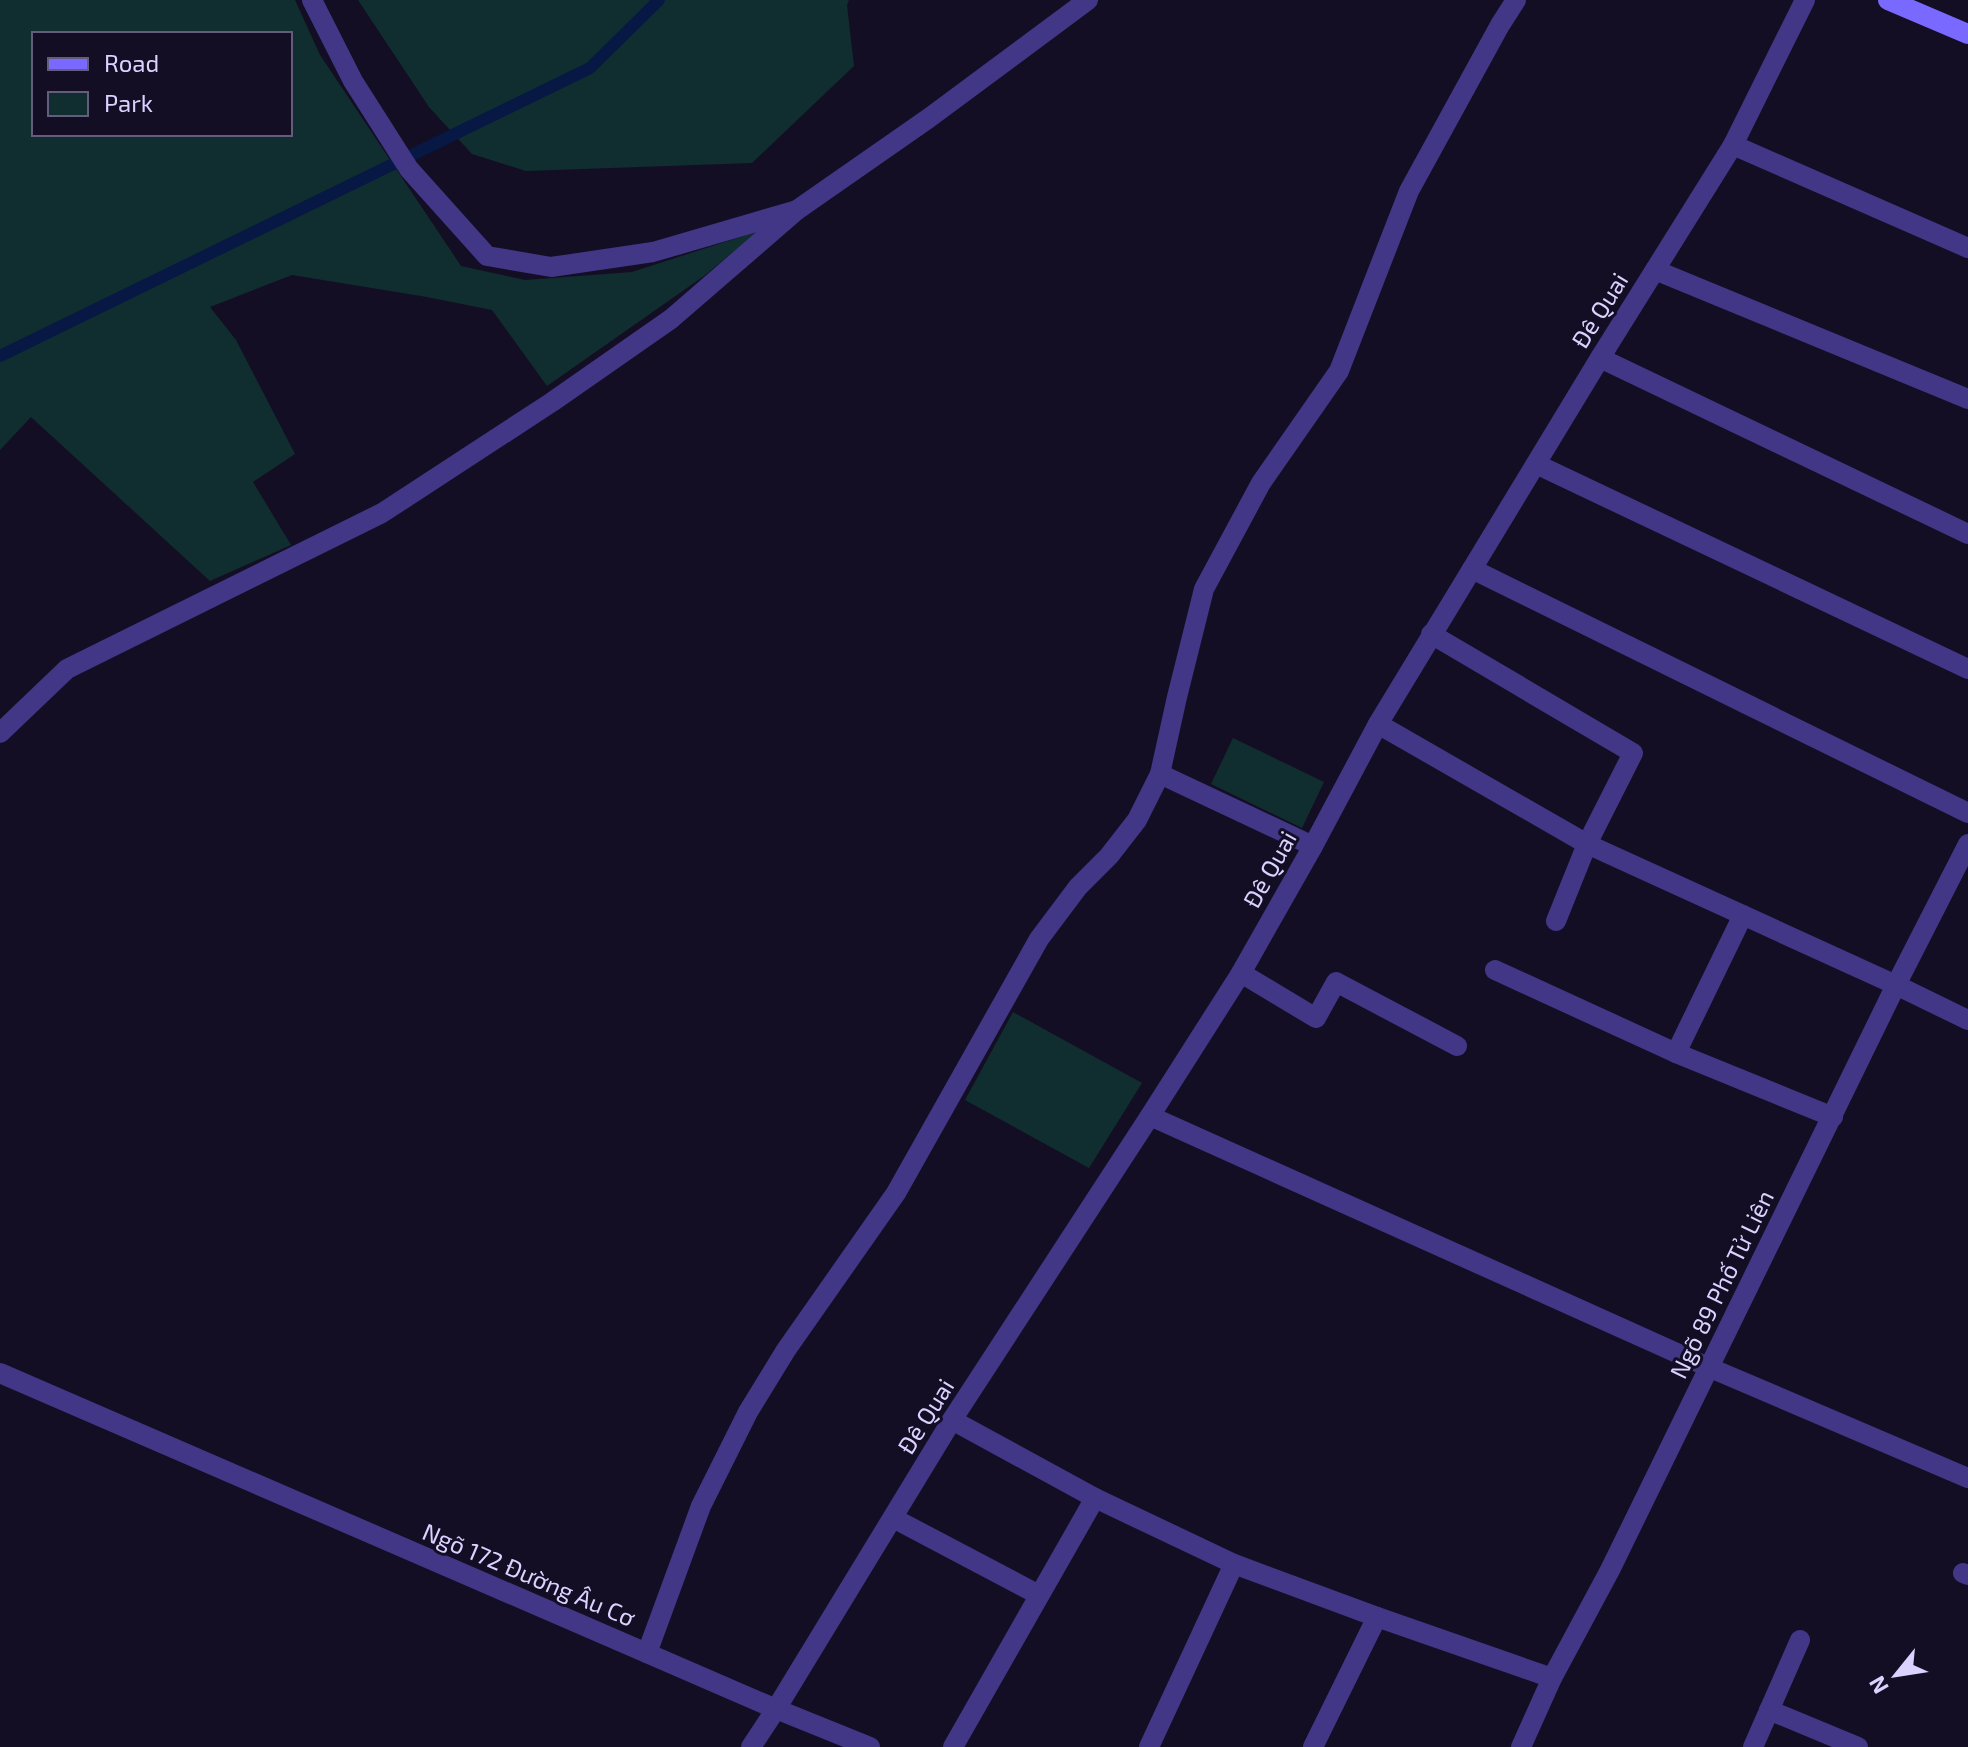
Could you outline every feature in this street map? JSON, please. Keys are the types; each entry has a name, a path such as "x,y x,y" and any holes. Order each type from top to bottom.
{"street":[{"path":"312,0 353,81 409,169 487,256 551,267 653,252 797,210"},
{"path":"0,733 67,669 382,513 526,420 671,319 797,210 929,118 1088,0"},
{"path":"647,1653 701,1506 748,1412 786,1350 896,1193 1039,939 1078,887 1109,856 1137,820 1160,774 1204,589 1261,483 1339,371 1409,191 1516,0"},
{"name":"Đê Quai","path":"751,1747 952,1420 1241,973 1431,634 1733,145 1805,0"},
{"path":"1888,0 1968,34"},
{"path":"1733,145 1968,248"},
{"path":"1655,270 1968,399"},
{"path":"1600,358 1968,534"},
{"path":"1536,464 1968,669"},
{"path":"1472,569 1968,813"},
{"path":"1431,634 1633,753 1587,844 1556,921"},
{"path":"1378,724 1587,844 1968,1020"},
{"path":"1160,774 1313,846"},
{"name":"Ngõ 89 Phố Tử Liên","path":"1521,1747 1552,1678 1610,1570 1968,844"},
{"path":"1676,1053 1743,915"},
{"path":"1495,970 1676,1053 1833,1117"},
{"path":"1241,973 1316,1018 1336,982 1457,1046"},
{"path":"1150,1116 1708,1367 1968,1478"},
{"name":"Ngõ 172 Đường Âu Cơ","path":"0,1373 870,1747"},
{"path":"952,1420 1095,1498 1234,1564 1552,1678"},
{"path":"953,1747 1095,1498"},
{"path":"893,1518 1039,1595"},
{"path":"1149,1747 1234,1564"},
{"path":"1313,1747 1377,1617"},
{"path":"1753,1747 1800,1640"},
{"path":"1769,1710 1858,1747"}],"green space":[{"path":"0,0 295,0 320,55 461,266 525,280 632,272 759,231 704,276 547,386 492,310 292,275 210,307 236,340 295,454 253,482 291,545 210,581 31,417 0,450"},
{"path":"358,0 849,0 854,66 752,163 526,171 472,154 429,107"},
{"path":"1233,738 1324,782 1302,828 1211,784"},
{"path":"1013,1012 1142,1083 1089,1168 965,1100"}],"waterway":[{"path":"0,356 590,68 659,0"}]}
